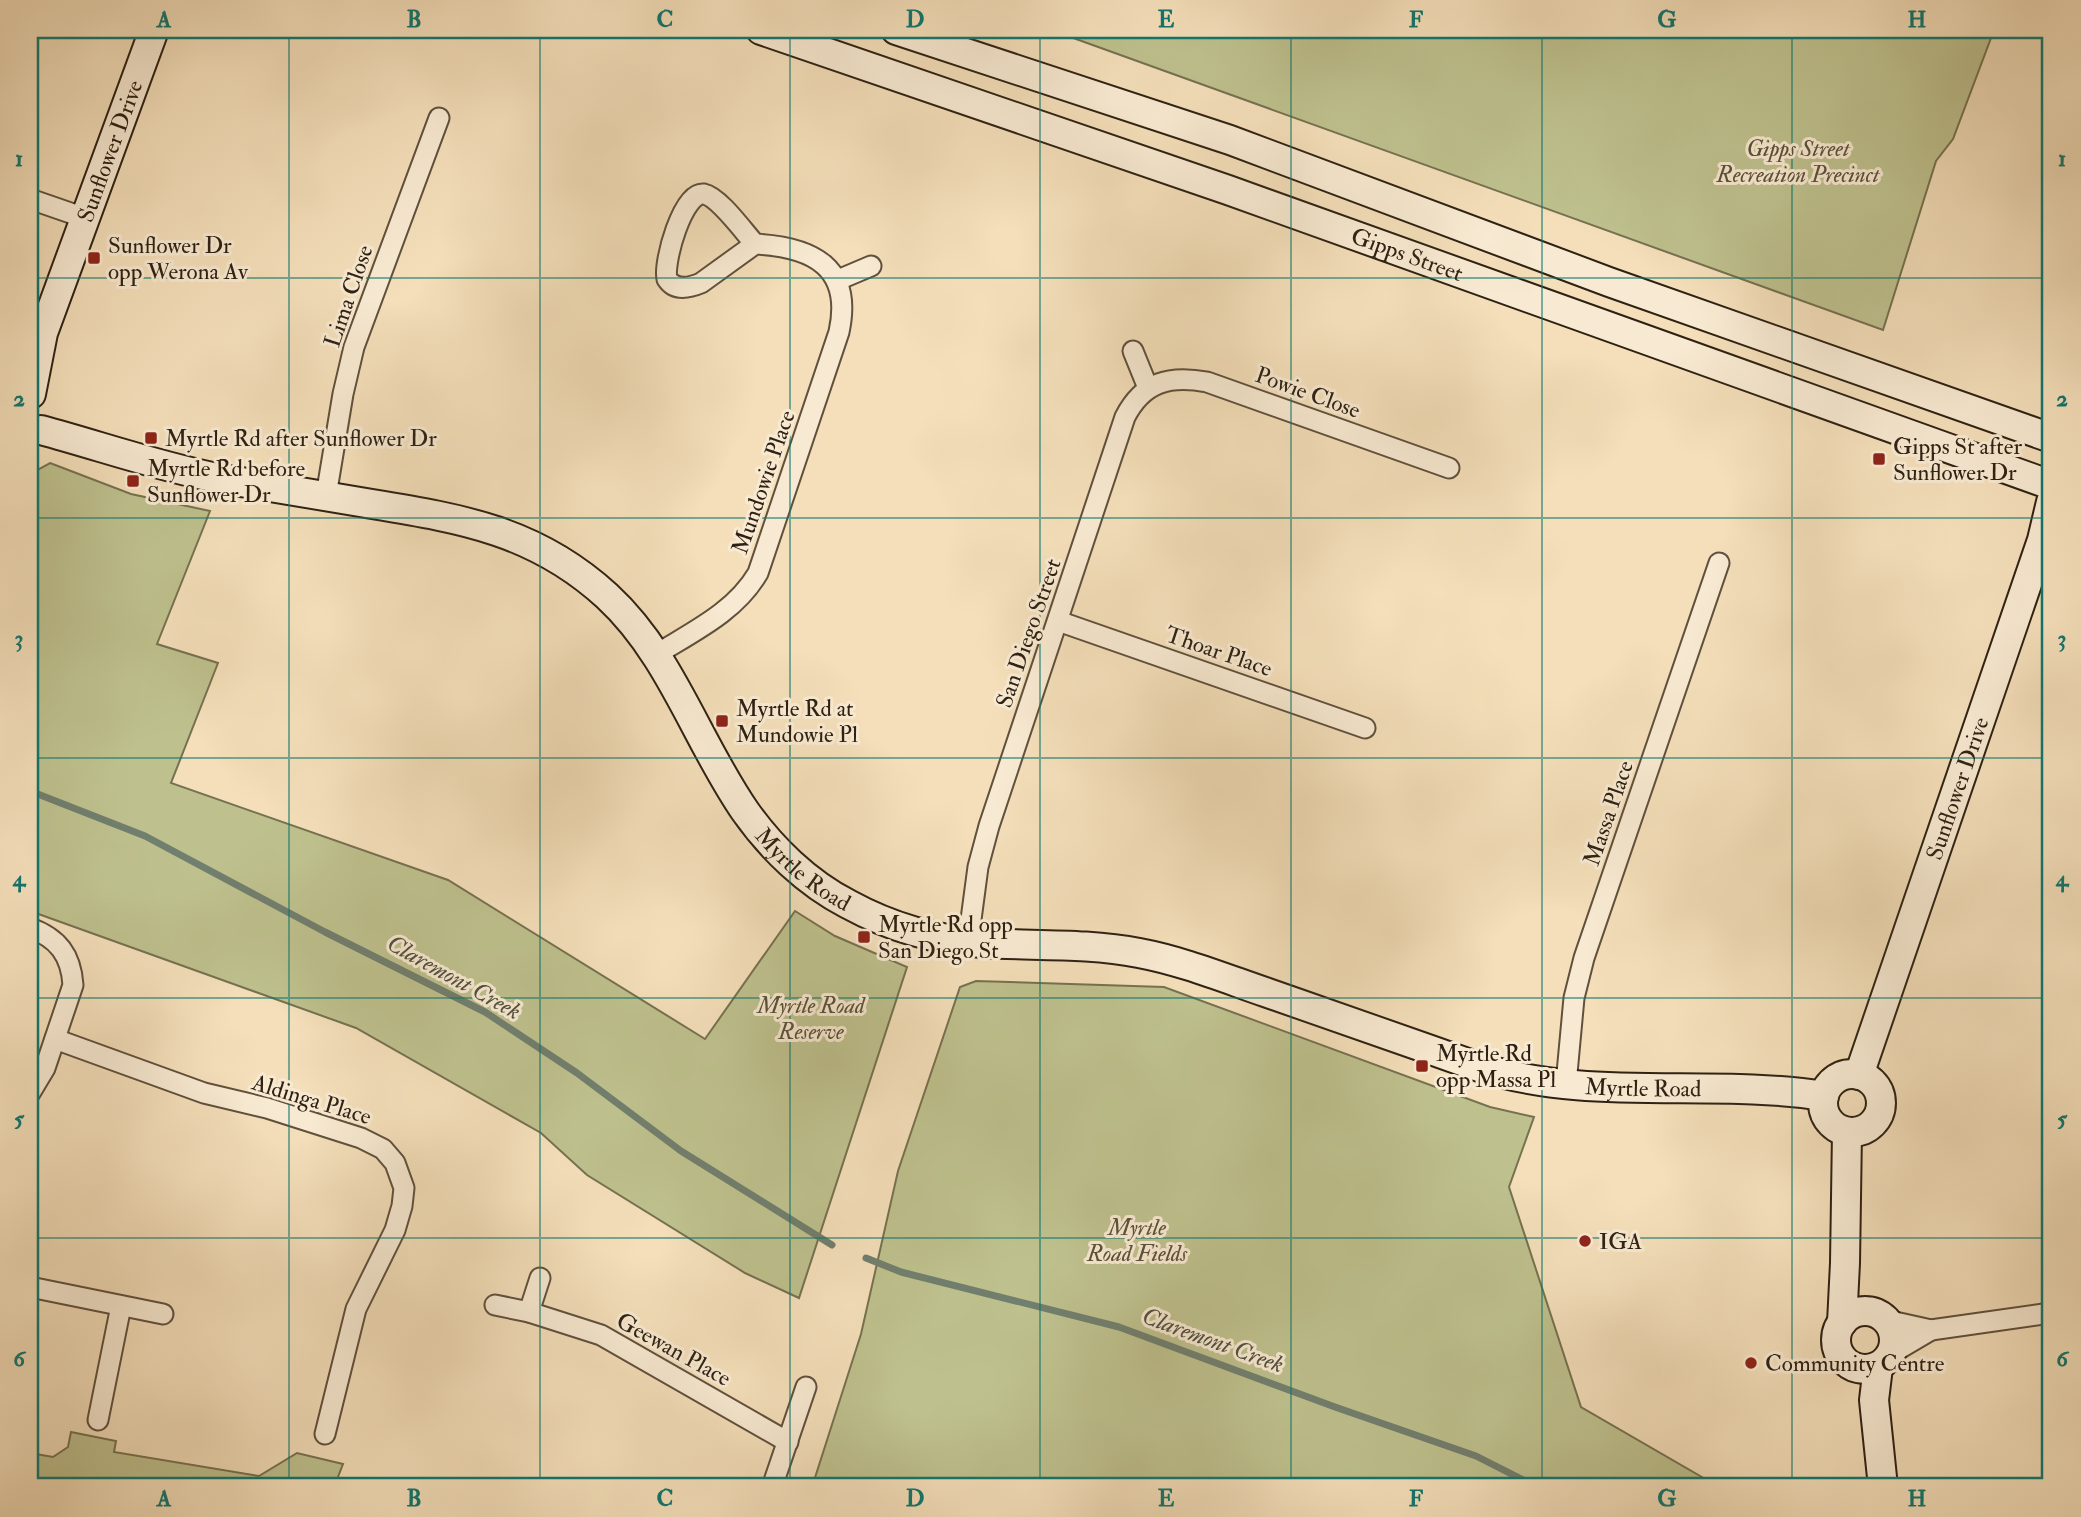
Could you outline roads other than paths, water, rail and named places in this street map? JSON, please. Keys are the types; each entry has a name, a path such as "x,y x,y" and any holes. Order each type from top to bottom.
{"street":[{"name":"Sunflower Drive","path":"31,393 43,333 154,30"},
{"name":"Gipps Street","path":"761,30 1228,190 2051,485"},
{"name":"Gipps Street","path":"896,30 1230,140 1609,282 2051,438"},
{"name":"Lima Close","path":"327,496 343,394 354,347 439,118"},
{"path":"755,244 714,198 696,195 687,204 667,258 667,278 677,286 691,287 701,283 755,244 777,245 799,251 821,263 838,280 870,266"},
{"path":"30,199 85,218"},
{"name":"Mundowie Place","path":"657,654 723,613 751,585 758,573 839,332 843,301 838,280"},
{"path":"1133,351 1148,388"},
{"name":"Powie Close","path":"1148,388 1171,381 1207,382 1449,468"},
{"name":"San Diego Street","path":"968,942 978,867 989,826 1125,417 1139,395 1148,388"},
{"path":"31,393 45,409 45,424 36,434"},
{"name":"Myrtle Road","path":"36,434 169,468 457,519 523,540 570,567 604,594 631,621 657,654 743,809 757,828 796,867 828,893 869,915 909,930 968,942 1121,950 1157,956 1504,1075 1566,1084 1740,1087 1824,1096"},
{"name":"Sunflower Drive","path":"1859,1075 2042,540 2051,502"},
{"name":"Massa Place","path":"1566,1084 1574,998 1584,958 1719,563"},
{"name":"Thoar Place","path":"1058,621 1365,728"},
{"path":"30,928 45,934 63,948 72,971 73,985 45,1068 30,1093"},
{"name":"Aldinga Place","path":"55,1039 205,1093 267,1108 360,1138 383,1149 395,1163 404,1188 402,1206 395,1230 356,1309 325,1434"},
{"path":"1859,1075 1875,1086 1881,1104 1874,1122 1857,1132 1847,1132 1833,1125 1828,1119 1824,1112 1824,1096 1833,1081 1841,1076 1859,1075"},
{"path":"1847,1132 1842,1323 1836,1341 1840,1355 1874,1401"},
{"path":"1845,1263 1880,1316 1892,1328 1894,1338 1874,1401 1883,1487"},
{"path":"530,1312 540,1278"},
{"path":"30,1287 163,1314"},
{"name":"Geewan Place","path":"495,1304 530,1312 601,1335 788,1442"},
{"path":"98,1420 121,1306"},
{"path":"1842,1323 1849,1316 1863,1311 1931,1330 2051,1313"},
{"path":"1846,1363 1868,1370 1931,1330"},
{"path":"772,1487 806,1387"}],"waterway":[{"name":"Claremont Creek","path":"30,791 145,836 325,932 485,1012 577,1073 681,1151 832,1245"},
{"name":"Claremont Creek","path":"866,1258 901,1272 1119,1327 1476,1456 1537,1487"}],"place":[{"name":"Sunflower Dr opp Werona Av","path":"94,258"},
{"name":"Myrtle Rd after Sunflower Dr","path":"151,438"},
{"name":"Gipps St after Sunflower Dr","path":"1879,459"},
{"name":"Myrtle Rd before Sunflower Dr","path":"133,481"},
{"name":"Myrtle Rd at Mundowie Pl","path":"722,721"},
{"name":"Myrtle Rd opp San Diego St","path":"864,937"},
{"name":"Myrtle Rd opp Massa Pl","path":"1422,1066"},
{"name":"IGA","path":"1585,1241"},
{"name":"Community Centre","path":"1751,1363"}],"park label":[{"name":"Gipps Street Recreation Precinct","path":"1798,161"},
{"name":"Myrtle Road Reserve","path":"811,1018"},
{"name":"Myrtle Road Fields","path":"1137,1240"}]}
